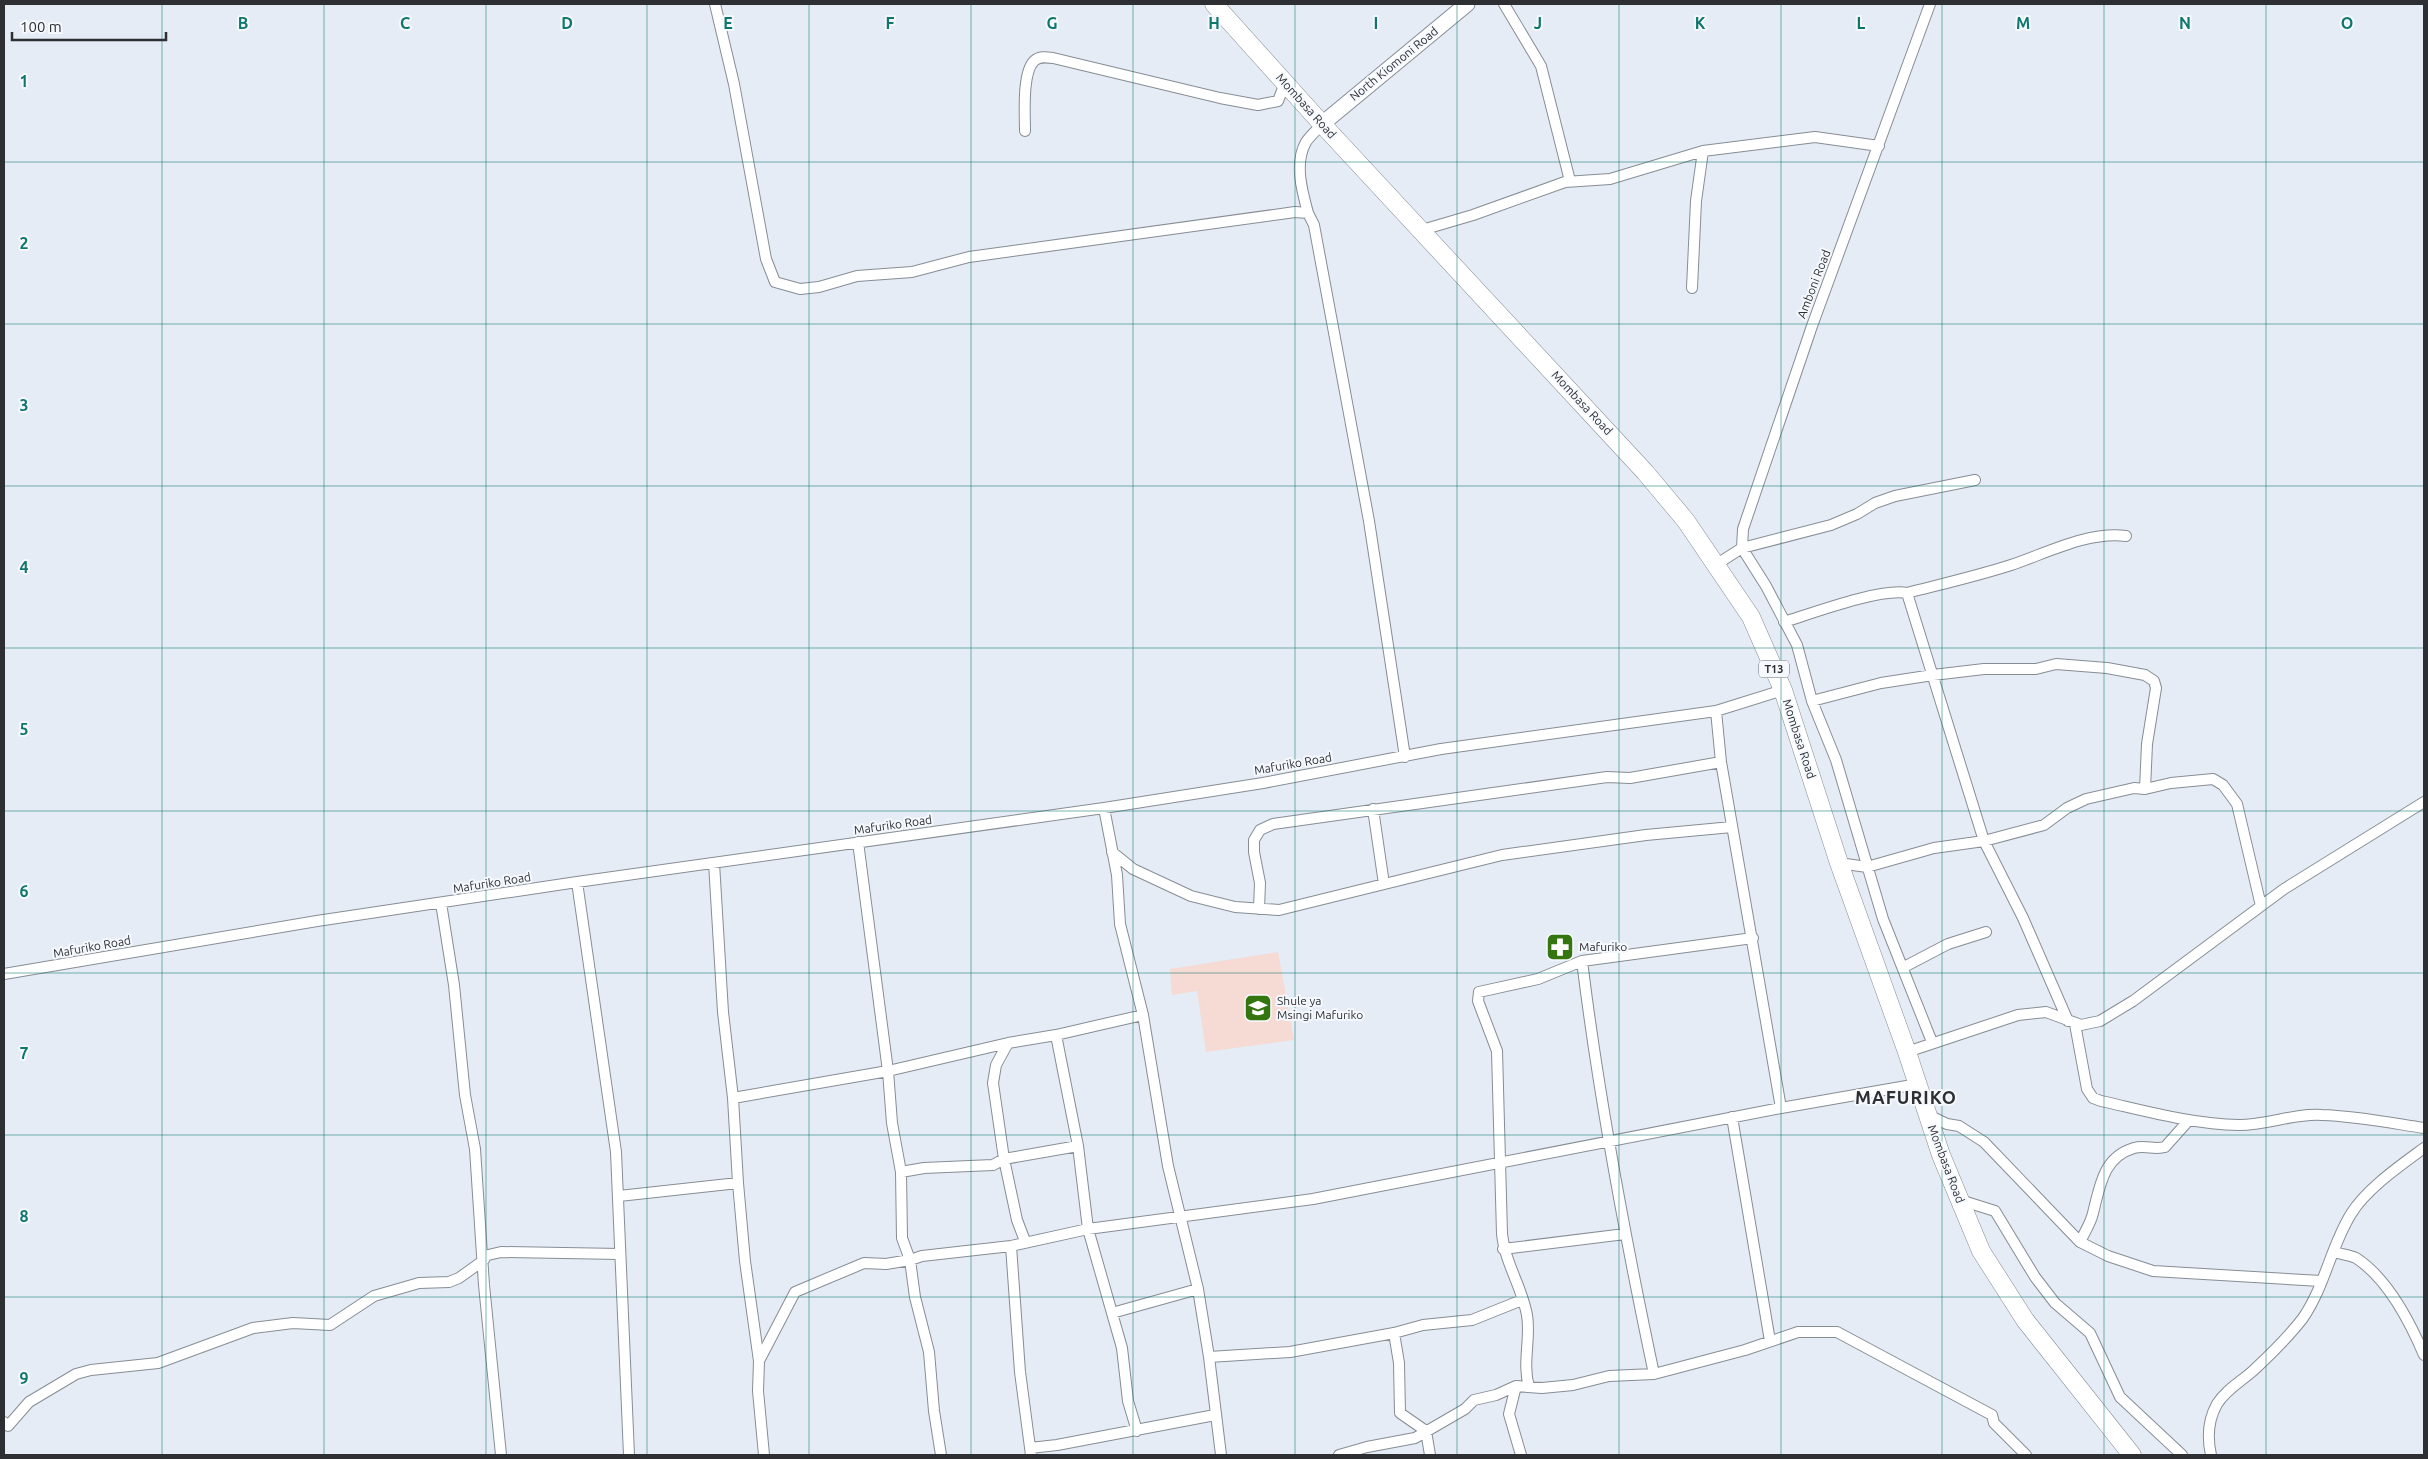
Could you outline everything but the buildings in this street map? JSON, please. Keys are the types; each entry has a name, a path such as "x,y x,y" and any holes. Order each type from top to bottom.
{"highway":[{"name":"Mombasa Road","path":"1214,4 1322,124 1645,472 1686,521 1717,564 1751,617 1783,690 1838,863 1907,1052 1951,1182 1981,1251 2025,1320 2132,1455"}],"main road":[{"name":"North Kiomoni Road","path":"1322,124 1467,4"}],"street":[{"path":"715,4 734,84 766,259 775,282 800,288 819,287 857,276 912,272 969,257 1295,212 1308,213"},
{"path":"1504,4 1541,66 1570,181"},
{"name":"Amboni Road","path":"1742,548 1743,529 1809,335 1930,4"},
{"path":"1025,131 1024,96 1029,70 1033,62 1040,57 1069,61 1220,98 1258,105 1278,101 1285,83"},
{"path":"1322,124 1305,144 1300,168 1308,213 1314,225 1369,521 1405,757"},
{"path":"1422,230 1570,181 1610,179 1703,151 1815,137 1879,146"},
{"path":"1692,288 1696,201 1703,151"},
{"path":"1717,564 1742,548 1831,525 1895,496 1975,480"},
{"path":"1784,622 1846,603 1898,592 1908,593 2011,565 2061,547 2111,534 2126,536"},
{"path":"1742,548 1766,586 1797,645 1812,701 1836,760 1883,919 1904,967 1932,1042"},
{"path":"1908,593 1984,841 2072,1022 2083,1075 2087,1089 2093,1098 2189,1120 2248,1124 2322,1114 2424,1128"},
{"path":"1812,701 1881,683 1932,674 1984,669 2036,669 2056,664 2107,668 2150,677 2154,681 2156,688 2150,714 2145,789"},
{"name":"Mafuriko Road","path":"4,974 317,921 577,882 1104,808 1405,757 1441,749 1716,711 1783,690"},
{"path":"1716,711 1721,762 1781,1108"},
{"path":"1259,909 1260,883 1254,852 1254,840 1260,830 1273,824 1607,777 1630,778 1721,762"},
{"path":"1838,863 1867,867 1934,848 1984,841 2044,825 2068,808 2086,799 2134,788 2145,789 2170,783 2213,779 2223,785 2237,804 2261,906"},
{"path":"1907,1052 1932,1042 2035,1012 2056,1014 2072,1022 2090,1024 2100,1020 2133,1000 2284,889 2424,802"},
{"path":"1104,808 1116,876 1120,924 1143,1015 1168,1166 1198,1289 1209,1358 1220,1455"},
{"path":"1373,809 1384,884"},
{"path":"1112,852 1132,869 1191,896 1235,907 1279,910 1502,854 1646,835 1732,827"},
{"path":"858,842 888,1071 892,1123 901,1172 902,1238 910,1260 915,1297 929,1352 934,1411 942,1455"},
{"path":"714,863 723,1012 733,1098 738,1183 748,1287 759,1361 758,1391 764,1455"},
{"path":"577,882 610,1109 619,1196 629,1455"},
{"path":"441,903 454,985 464,1095 474,1149 501,1455"},
{"path":"1904,967 1948,944 1986,932"},
{"path":"1528,1388 1525,1372 1528,1331 1522,1300 1503,1249 1497,1051 1478,1000 1479,992 1538,979 1582,960 1753,938"},
{"path":"1582,960 1593,1051 1625,1234 1654,1374"},
{"path":"733,1098 888,1071 1008,1043 1056,1035 1143,1015"},
{"path":"1056,1035 1078,1146 1088,1229 1122,1348 1128,1401 1137,1431"},
{"path":"1008,1043 996,1064 993,1083 1004,1159 1018,1220 1025,1241"},
{"path":"759,1361 795,1292 864,1263 886,1264 922,1256 1011,1246 1025,1241 1088,1229 1313,1199 1500,1161 1918,1084"},
{"path":"1928,1115 1947,1124 1959,1126 1984,1142 2080,1242 2108,1256 2153,1271 2321,1281"},
{"path":"1732,1117 1770,1341"},
{"path":"2080,1242 2093,1216 2105,1172 2111,1162 2124,1152 2135,1148 2145,1146 2165,1147 2189,1120"},
{"path":"901,1172 924,1168 993,1164 1004,1159 1078,1146"},
{"path":"2211,1455 2208,1439 2210,1424 2217,1405 2224,1395 2256,1369 2302,1318 2321,1281 2351,1213 2398,1167 2424,1148"},
{"path":"619,1196 738,1183"},
{"path":"1960,1200 1995,1211 2055,1303 2090,1333 2120,1397 2182,1455"},
{"path":"1503,1249 1625,1234"},
{"path":"1011,1246 1020,1372 1030,1452 1215,1415"},
{"path":"4,1422 8,1426 30,1402 57,1383 76,1374 91,1370 158,1363 253,1328 292,1323 330,1325 374,1296 419,1283 449,1282 459,1278 484,1258 501,1252 620,1254"},
{"path":"2334,1252 2354,1257 2372,1272 2412,1326 2424,1355"},
{"path":"1112,1313 1198,1289"},
{"path":"1209,1358 1290,1352 1394,1333 1423,1325 1472,1320 1522,1300"},
{"path":"2412,1326 2424,1329"},
{"path":"1339,1455 1367,1447 1415,1438 1465,1409 1474,1400 1496,1395 1516,1386 1528,1388 1565,1386 1609,1376 1654,1374 1732,1353 1798,1332 1837,1332 1992,1415 1994,1423 2026,1455"},
{"path":"1394,1333 1399,1363 1400,1413 1426,1431 1430,1455"},
{"path":"1516,1386 1509,1414 1521,1455"}],"shaded area":[{"path":"1278,952 1294,1040 1206,1052 1197,991 1172,995 1170,969"}],"place":[{"name":"Mafuriko","path":"1560,947"},
{"name":"Shule ya Msingi Mafuriko","path":"1258,1008"}],"district":[{"name":"MAFURIKO","path":"1906,1098"}]}
